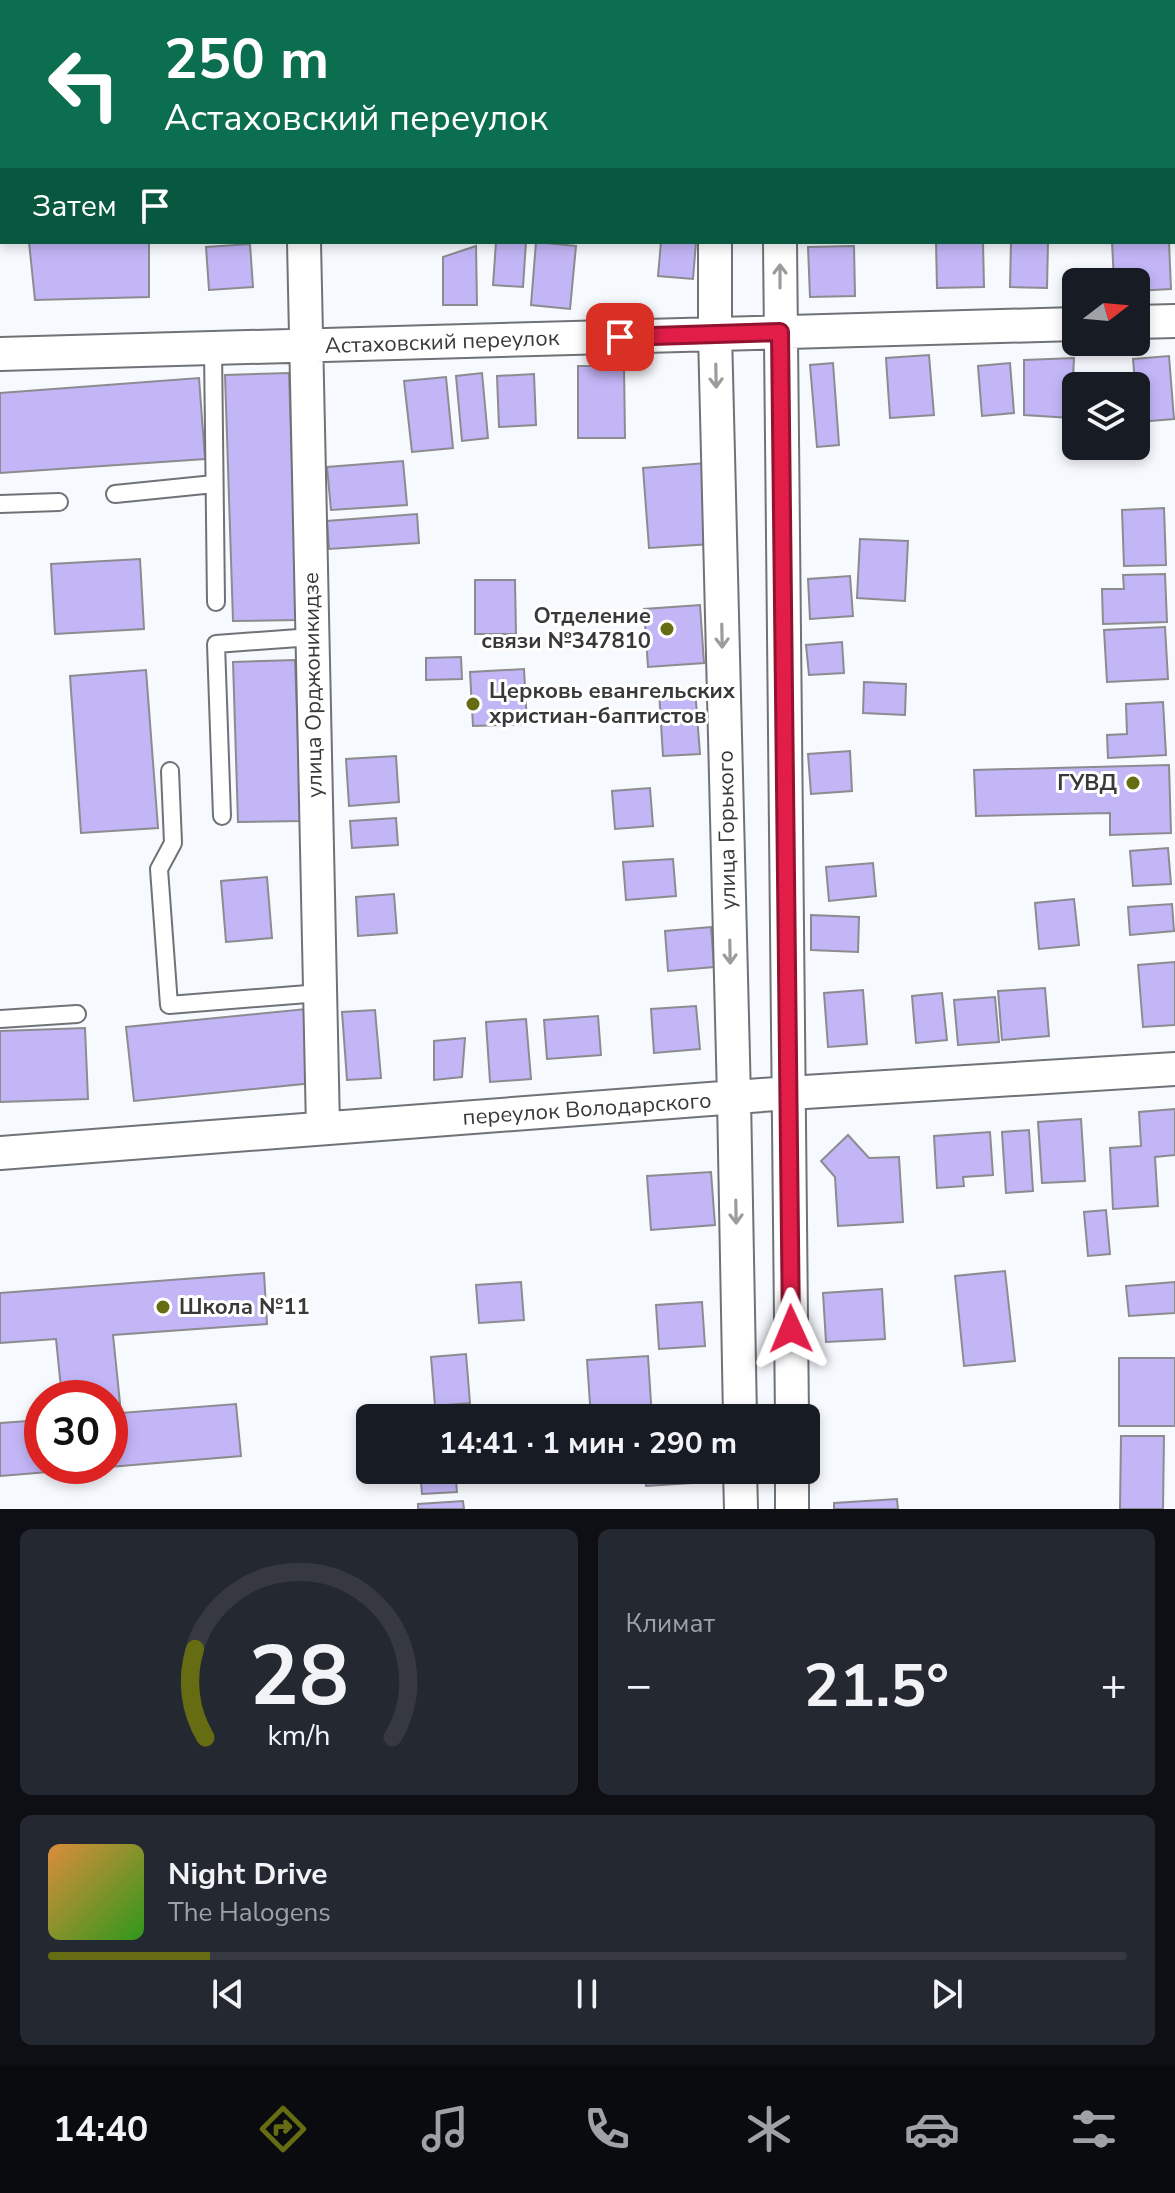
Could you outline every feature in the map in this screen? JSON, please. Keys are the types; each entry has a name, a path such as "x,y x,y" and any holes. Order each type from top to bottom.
{"street":[{"name":"улица Орджоникидзе","path":"304,244 323,1128"},
{"name":"улица Горького","path":"715,244 740,1404"},
{"path":"780,244 792,1404"},
{"path":"1150,322 1175,321"},
{"name":"Астаховский переулок","path":"0,354 1062,324"},
{"name":"переулок Володарского","path":"0,1153 789,1093 1175,1069"},
{"path":"740,1484 741,1509"},
{"path":"792,1484 792,1509"}],"lane":[{"path":"213,349 216,602"},
{"path":"115,494 214,484"},
{"path":"0,504 59,502"},
{"path":"222,816 216,644 312,637"},
{"path":"170,771 173,843 159,869 169,1005 320,993"},
{"path":"0,1017 77,1014"}],"building":[{"path":"29,244 149,244 149,297 35,300"},
{"path":"250,244 253,287 209,290 206,247"},
{"path":"496,244 526,244 523,287 493,285"},
{"path":"536,244 576,246 570,309 531,305"},
{"path":"661,244 696,244 693,279 658,276"},
{"path":"936,244 983,244 984,287 937,288"},
{"path":"1011,244 1048,244 1047,288 1010,287"},
{"path":"1112,244 1169,244 1171,289 1150,290 1150,268 1113,268"},
{"path":"476,246 477,305 443,305 443,257"},
{"path":"854,246 855,296 810,297 808,247"},
{"path":"929,355 934,415 890,418 886,358"},
{"path":"1169,356 1174,419 1150,421 1150,372 1134,372 1133,359"},
{"path":"1074,358 1073,372 1062,372 1062,417 1024,415 1024,360"},
{"path":"833,363 839,445 817,447 810,365"},
{"path":"1010,363 1014,413 982,416 978,366"},
{"path":"578,366 624,366 625,438 578,438"},
{"path":"289,373 297,620 233,621 225,375"},
{"path":"482,373 488,438 462,441 456,376"},
{"path":"534,374 536,425 499,427 497,376"},
{"path":"446,377 453,448 412,452 404,381"},
{"path":"199,378 205,459 0,473 0,393"},
{"path":"403,461 407,505 331,510 327,467"},
{"path":"706,463 712,544 649,548 643,468"},
{"path":"1164,508 1166,565 1124,566 1122,510"},
{"path":"417,514 419,543 329,549 327,521"},
{"path":"860,539 908,541 905,601 857,598"},
{"path":"140,559 144,629 55,634 51,564"},
{"path":"1165,574 1167,622 1103,624 1102,589 1124,589 1123,575"},
{"path":"850,576 853,616 810,619 808,579"},
{"path":"475,580 515,580 516,634 475,634"},
{"path":"700,605 704,663 648,667 644,609"},
{"path":"1165,627 1168,679 1107,682 1104,630"},
{"path":"842,642 844,673 809,675 806,645"},
{"path":"461,657 462,679 426,680 426,658"},
{"path":"295,660 301,821 238,822 233,662"},
{"path":"524,669 527,724 473,726 470,672"},
{"path":"146,670 158,828 81,833 70,676"},
{"path":"864,682 906,684 905,715 863,713"},
{"path":"695,689 700,754 663,756 659,692"},
{"path":"1163,702 1166,755 1108,758 1107,735 1127,734 1126,704"},
{"path":"850,751 852,791 811,794 808,754"},
{"path":"396,756 399,802 349,806 346,759"},
{"path":"1169,765 1171,833 1110,835 1110,813 976,816 974,770"},
{"path":"650,788 653,826 615,829 612,791"},
{"path":"396,818 398,845 352,848 350,821"},
{"path":"1168,848 1171,884 1133,886 1130,851"},
{"path":"673,859 676,896 626,900 623,862"},
{"path":"873,863 876,896 829,901 826,867"},
{"path":"267,877 272,938 226,942 221,881"},
{"path":"394,894 397,933 358,936 356,897"},
{"path":"1074,899 1079,945 1039,949 1035,903"},
{"path":"1172,904 1174,931 1130,935 1128,907"},
{"path":"811,915 859,917 858,952 811,950"},
{"path":"711,927 714,967 668,971 665,931"},
{"path":"1175,962 1175,1025 1143,1027 1138,965"},
{"path":"1045,988 1049,1036 1002,1040 998,991"},
{"path":"863,990 867,1044 828,1047 824,993"},
{"path":"942,993 947,1040 916,1043 912,996"},
{"path":"995,997 999,1042 958,1045 954,1000"},
{"path":"696,1006 700,1049 654,1053 651,1009"},
{"path":"306,1009 313,1083 134,1101 126,1027"},
{"path":"375,1010 381,1078 347,1080 342,1012"},
{"path":"598,1016 601,1055 547,1059 544,1020"},
{"path":"526,1019 531,1079 490,1082 486,1022"},
{"path":"85,1028 88,1099 0,1102 0,1031"},
{"path":"465,1038 462,1077 434,1080 434,1041"},
{"path":"1175,1109 1175,1155 1155,1157 1158,1206 1113,1209 1110,1148 1141,1146 1139,1112"},
{"path":"1081,1119 1085,1181 1042,1183 1038,1122"},
{"path":"1029,1130 1033,1191 1006,1193 1002,1132"},
{"path":"990,1132 993,1175 963,1177 964,1186 937,1188 934,1136"},
{"path":"848,1135 869,1158 899,1157 903,1222 838,1226 835,1177 821,1161"},
{"path":"711,1172 715,1225 651,1230 647,1176"},
{"path":"1106,1210 1110,1254 1088,1256 1084,1212"},
{"path":"1005,1271 1015,1361 964,1366 955,1276"},
{"path":"264,1273 267,1324 113,1335 118,1380 60,1380 56,1339 0,1343 0,1293"},
{"path":"521,1282 524,1320 479,1323 476,1285"},
{"path":"1175,1282 1175,1313 1129,1316 1126,1286"},
{"path":"882,1289 885,1339 826,1342 823,1293"},
{"path":"702,1302 705,1346 659,1349 656,1305"},
{"path":"466,1354 470,1403 435,1404 431,1357"},
{"path":"648,1356 651,1404 590,1404 587,1360"},
{"path":"1119,1358 1175,1358 1175,1426 1119,1426"},
{"path":"236,1404 241,1456 128,1465 128,1412"},
{"path":"24,1421 24,1474 0,1476 0,1423"},
{"path":"1121,1436 1164,1436 1163,1509 1120,1509"},
{"path":"421,1484 456,1484 457,1492 422,1494"},
{"path":"897,1499 898,1509 834,1509 834,1503"},
{"path":"463,1501 464,1509 418,1509 418,1504"}],"place":[{"name":"Отделение связи №347810","path":"667,629"},
{"name":"Церковь евангельских христиан-баптистов","path":"473,704"},
{"name":"ГУВД","path":"1133,783"},
{"name":"Школа №11","path":"163,1307"}],"route":[{"path":"620,337 780,332 791,1329"}]}
